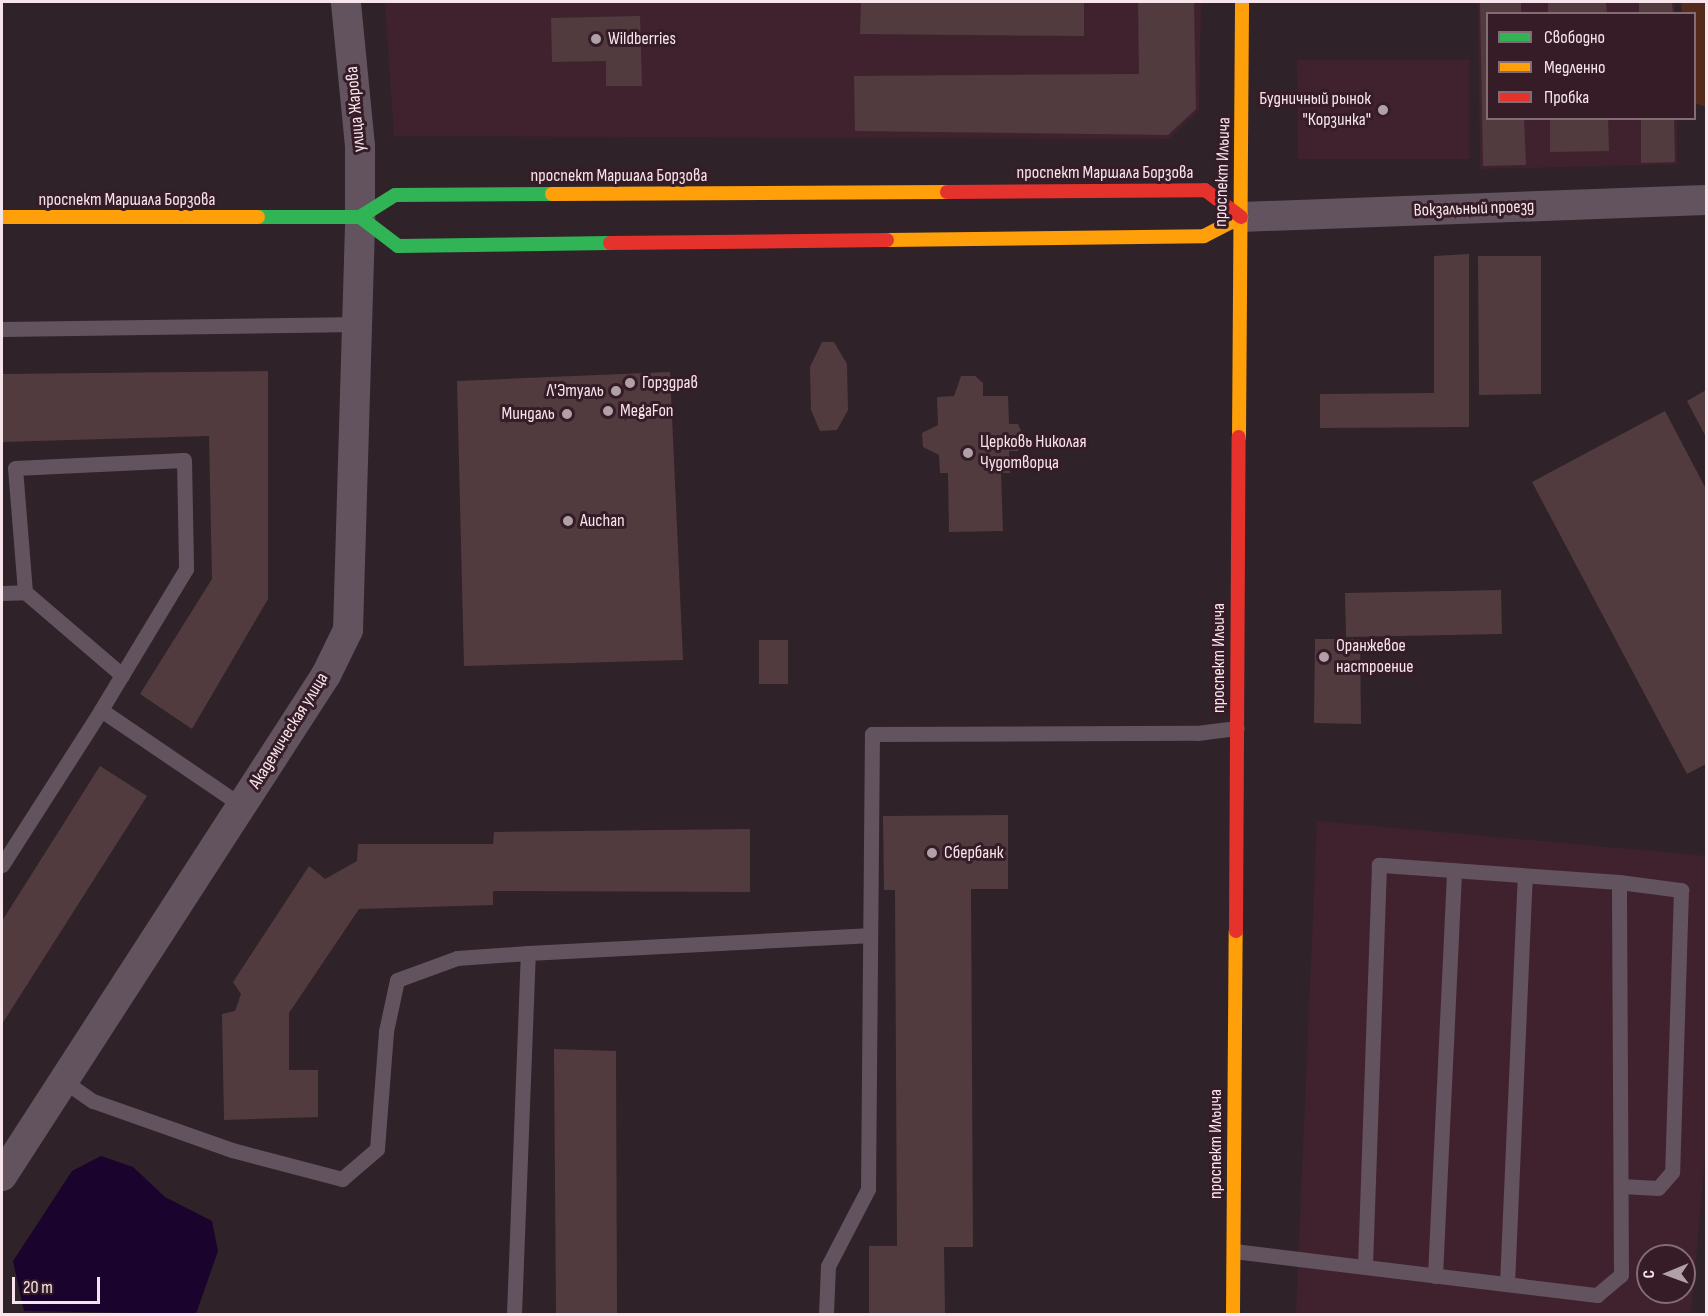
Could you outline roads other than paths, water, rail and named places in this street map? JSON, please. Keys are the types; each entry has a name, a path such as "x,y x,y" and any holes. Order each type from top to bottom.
{"street":[{"name":"улица Жарова","path":"346,2 360,217"},
{"name":"проспект Ильича","path":"1233,1314 1242,2"},
{"name":"проспект Маршала Борзова","path":"2,217 360,217 395,195 1205,190 1241,217"},
{"name":"Вокзальный проезд","path":"1241,217 1707,200"},
{"path":"360,217 398,246 1204,236 1241,217"},
{"name":"Академическая улица","path":"2,1176 326,675 348,630 359,324 360,217"}],"lane":[{"path":"2,328 359,324"},
{"path":"2,865 101,710 186,569 184,460 15,468 25,592"},
{"path":"2,593 25,592 122,675"},
{"path":"101,710 242,806"},
{"path":"826,1314 828,1266 868,1189 868,935 872,734 1197,733 1237,728"},
{"path":"1365,1268 1378,865 1619,882 1681,890 1671,1172 1658,1188 1621,1186"},
{"path":"1435,1276 1454,870"},
{"path":"1507,1284 1525,876"},
{"path":"1234,1251 1597,1295 1621,1275 1619,882"},
{"path":"64,1081 93,1101 216,1144 342,1179 377,1149 387,1031 397,980 457,958 868,935"},
{"path":"514,1314 528,953"}],"place":[{"name":"Wildberries","path":"596,39"},
{"name":"Будничный рынок \"Корзинка\"","path":"1383,110"},
{"name":"Горздрав","path":"630,383"},
{"name":"Л'Этуаль","path":"616,391"},
{"name":"MegaFon","path":"608,411"},
{"name":"Миндаль","path":"567,414"},
{"name":"Церковь Николая Чудотворца","path":"968,453"},
{"name":"Auchan","path":"568,521"},
{"name":"Оранжевое настроение","path":"1324,657"},
{"name":"Сбербанк","path":"932,853"}]}
